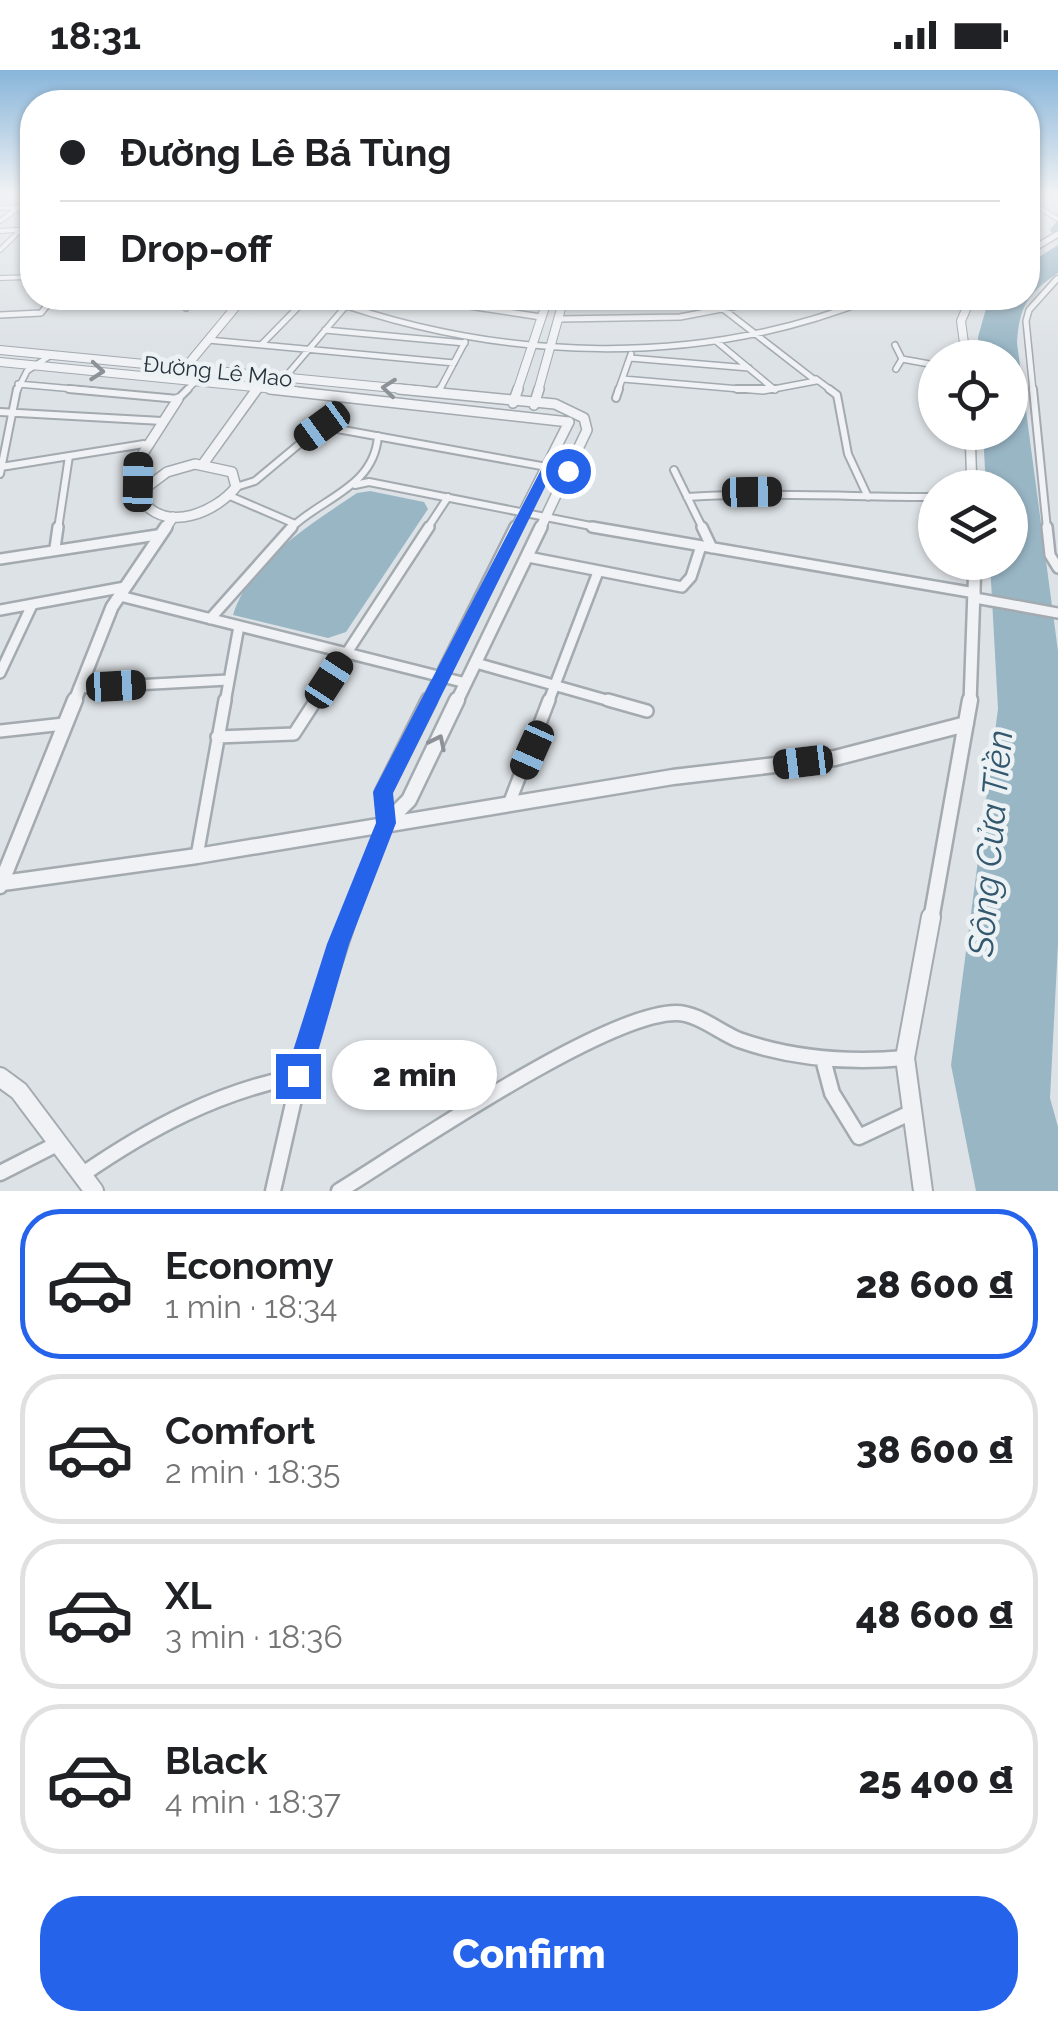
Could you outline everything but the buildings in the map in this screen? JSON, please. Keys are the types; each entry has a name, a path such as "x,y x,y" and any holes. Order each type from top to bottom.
{"street":[{"path":"1040,296 1058,278"},
{"path":"0,315 44,310"},
{"path":"185,368 234,310"},
{"path":"260,345 295,310"},
{"path":"275,389 342,310"},
{"path":"359,310 466,340"},
{"path":"496,310 542,317"},
{"path":"510,412 544,310"},
{"path":"532,414 561,310"},
{"path":"558,319 644,320 726,310 837,396 848,454 868,497"},
{"path":"325,330 551,345 633,346 757,335 844,310"},
{"path":"964,340 962,321 966,310"},
{"path":"1031,310 1026,321 1050,555 1058,568"},
{"path":"208,340 454,363"},
{"path":"438,393 466,340"},
{"path":"716,341 776,390"},
{"path":"895,345 902,358 918,361"},
{"path":"616,398 633,346"},
{"name":"Đường Lê Mao","path":"0,350 555,404 581,414 586,430 568,471"},
{"path":"51,354 18,384 3,441 0,471 144,444"},
{"path":"630,358 749,368"},
{"path":"896,369 902,358"},
{"name":"Đường Lê Mao","path":"0,362 553,416 565,419 570,426 549,466"},
{"path":"623,379 776,390 816,379"},
{"path":"196,381 144,444 138,482 143,496 150,510 173,517 205,512 255,481 322,426 568,471 409,800 386,823 338,944 282,1132 273,1191"},
{"path":"18,384 178,399"},
{"path":"203,464 258,387"},
{"path":"0,412 162,421"},
{"path":"355,486 377,448 378,436"},
{"path":"55,548 69,456"},
{"path":"143,496 167,472 203,464 232,472 233,492"},
{"path":"386,823 383,792 549,466"},
{"path":"674,470 707,547"},
{"path":"210,619 295,524 355,486 370,482 546,519 1058,613"},
{"path":"233,492 295,524"},
{"path":"687,498 777,492 812,498 918,497"},
{"path":"217,737 294,734 448,497"},
{"path":"173,517 156,535 122,591 64,724 1,885 508,807 674,777 835,758 966,724"},
{"path":"0,559 156,535"},
{"path":"528,557 684,586 707,547"},
{"path":"508,807 598,572"},
{"path":"922,1191 905,1058 966,724 980,598 977,580"},
{"path":"0,610 122,591 210,619 466,683"},
{"path":"0,674 32,605"},
{"path":"197,856 239,626"},
{"path":"476,663 648,711"},
{"path":"79,688 228,680"},
{"path":"0,730 64,724"},
{"path":"339,1191 590,1042 658,1014 681,1014 737,1040 824,1063 905,1058"},
{"path":"824,1063 832,1093 859,1138 912,1112"},
{"path":"83,1174 178,1112 243,1086 298,1076"},
{"path":"0,1078 20,1091 94,1191"},
{"path":"0,1173 60,1143"}],"water":[{"path":"1058,245 1058,273 1040,286 1040,256"},
{"path":"986,310 1024,310 1017,340 978,340"},
{"name":"Sông Cửa Tiền","path":"1028,426 1058,651 1058,944 1050,1098 1058,1127 1058,1191 976,1191 951,1065 998,709 991,580 1028,580 1028,470 985,470 984,450 1028,450"},
{"path":"370,491 424,502 428,509 346,632 328,638 233,615 241,595 268,560 321,517 357,493"}],"route":[{"path":"298,1076 338,944 386,823 383,792 549,466 568,471"}]}
